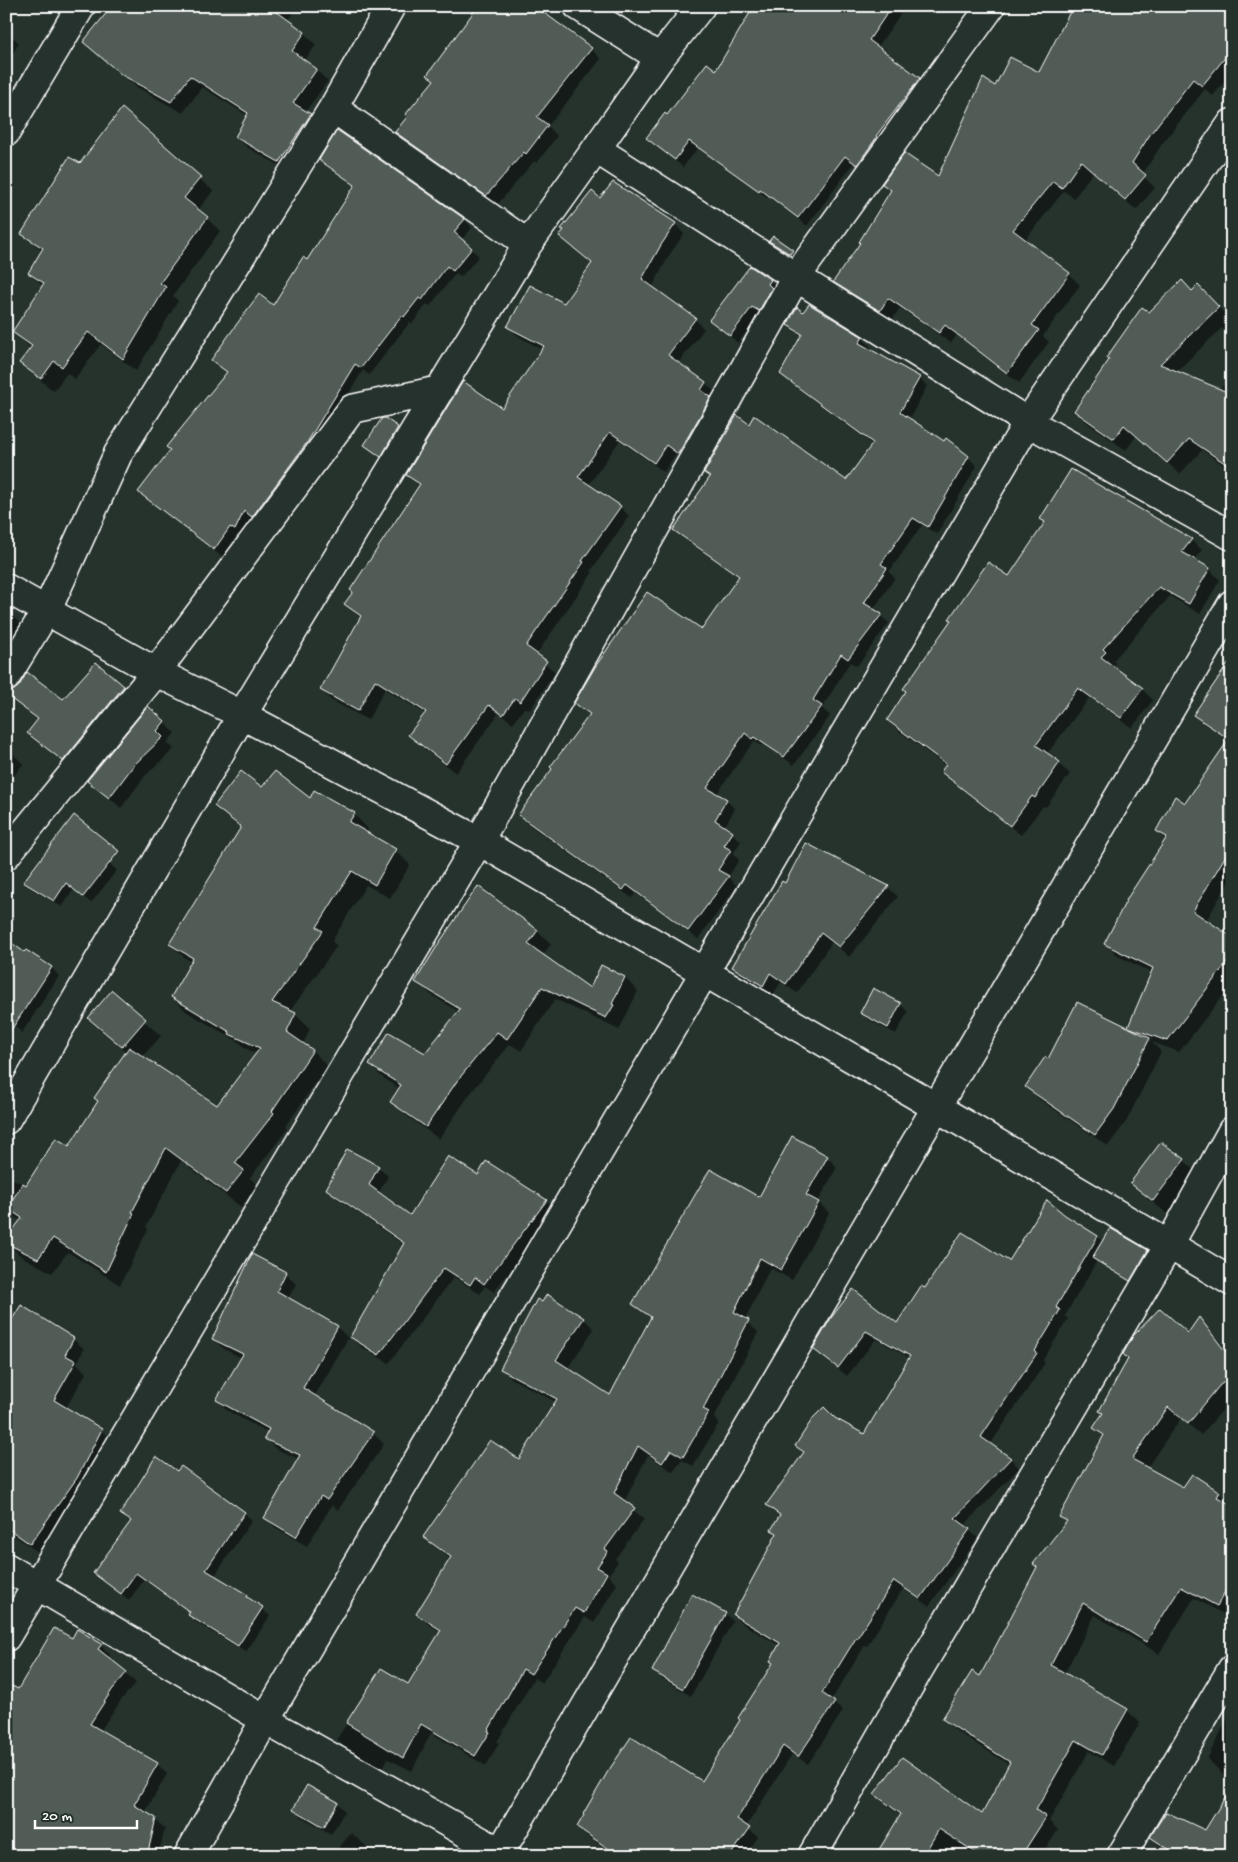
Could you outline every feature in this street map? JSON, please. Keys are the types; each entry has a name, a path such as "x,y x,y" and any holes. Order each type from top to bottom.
{"street":[{"path":"6,132 81,6"},
{"path":"6,677 47,610 118,454 333,108 391,6"},
{"path":"578,6 660,58"},
{"path":"6,1120 242,715 528,244 660,58 701,6"},
{"path":"6,1637 479,841 796,278 991,6"},
{"path":"333,108 528,244"},
{"path":"188,1856 265,1720 1028,422 1232,124"},
{"path":"596,149 796,278 1028,422 1232,536"},
{"path":"6,855 156,672 352,409 440,390"},
{"path":"6,588 156,672 242,715 479,841 1232,1282"},
{"path":"6,1567 265,1720 502,1854 936,1107 1232,604"},
{"path":"812,1856 918,1671 1169,1245 1232,1131"},
{"path":"1121,1856 1232,1669"}],"building":[{"path":"112,6 269,6 305,32 292,51 317,69 293,103 311,114 279,162 235,137 248,113 190,76 171,102 122,75 83,42"},
{"path":"478,6 535,6 592,48 537,117 548,125 526,154 524,152 486,196 395,132 407,117 405,115 434,80 427,75"},
{"path":"754,6 892,6 869,40 920,78 876,136 857,165 845,156 798,218 760,189 759,191 689,141 675,160 646,138 665,113 667,115 707,63 716,70"},
{"path":"1073,6 1232,6 1232,49 1202,86 1193,79 1151,133 1132,163 1146,175 1125,200 1081,161 1062,188 1053,181 1013,230 1070,273 1032,325 1039,330 1007,373 945,325 939,333 888,298 880,311 833,282 860,243 891,190 882,184 904,153 938,176 983,78 995,86 1010,57 1039,72"},
{"path":"122,108 201,177 184,198 208,217 160,283 166,287 123,359 88,332 62,367 54,361 41,379 19,363 32,346 12,332 44,283 28,273 43,248 21,234 69,157 80,163"},
{"path":"337,130 465,219 454,232 472,248 453,271 447,266 422,300 419,298 404,317 402,315 361,368 355,364 308,441 252,517 244,511 235,530 230,527 214,550 138,492 170,450 166,447 227,372 211,360 259,294 273,305 303,257 307,260 355,185 319,160"},
{"path":"613,182 676,223 642,279 696,318 668,355 706,382 701,390 711,397 678,454 666,445 654,463 610,432 578,477 621,506 526,646 547,661 520,702 515,698 503,715 489,705 446,764 408,735 426,712 375,680 358,711 320,690 361,616 344,604 353,592 350,590 420,484 406,475 463,381 502,408 544,346 507,327 530,285 564,303 592,263 559,236 564,230 561,229 592,191 600,198"},
{"path":"773,236 793,250 790,254 769,241"},
{"path":"750,266 771,280 768,284 772,288 759,311 752,307 730,336 709,320"},
{"path":"1182,280 1192,291 1198,285 1219,307 1160,364 1232,394 1232,468 1189,439 1167,463 1124,425 1114,439 1074,411 1109,360 1106,358 1142,307 1149,312"},
{"path":"809,304 863,337 859,343 920,377 900,412 944,441 946,438 969,456 928,527 913,518 881,564 887,568 864,603 882,614 848,659 841,654 813,700 822,706 784,757 745,733 707,788 727,799 715,820 733,832 724,846 731,850 718,870 729,876 688,931 627,885 623,890 518,815 552,769 550,767 590,714 574,703 595,667 647,592 702,629 739,576 673,530 710,477 704,473 737,415 749,424 754,415 846,480 873,443 780,374 802,334 787,325 797,307 803,312"},
{"path":"382,418 398,427 381,457 364,445"},
{"path":"1071,469 1192,539 1182,552 1210,568 1189,604 1159,587 1103,649 1106,652 1101,657 1143,688 1121,718 1078,688 1036,745 1060,762 1035,798 1032,796 1010,826 941,772 946,764 887,720 906,691 903,689 951,620 949,619 988,562 1009,576 1045,522 1040,519"},
{"path":"1232,658 1232,845 1193,911 1232,937 1232,956 1167,1041 1128,1027 1153,968 1104,944 1128,897 1167,837 1156,831 1175,796 1185,803 1229,739 1193,715"},
{"path":"96,662 124,686 63,761 27,733 38,719 6,695 6,693 19,686 27,672 63,699"},
{"path":"148,706 165,721 157,731 163,737 134,765 109,798 87,781"},
{"path":"241,771 262,787 275,771 310,798 314,790 355,813 349,822 396,849 375,885 352,871 317,927 323,931 272,1002 296,1013 287,1032 313,1050 272,1111 274,1113 235,1163 244,1170 226,1193 166,1148 132,1212 134,1213 106,1272 53,1238 38,1259 6,1243 6,1239 22,1218 7,1208 23,1183 26,1185 56,1138 69,1146 98,1101 94,1098 129,1047 217,1105 260,1048 229,1034 230,1032 171,997 193,958 169,944 241,827 214,806"},
{"path":"74,815 119,851 83,897 66,883 54,901 23,882"},
{"path":"806,843 889,886 839,947 821,933 786,984 770,973 763,986 732,967 782,881 785,883"},
{"path":"478,886 538,930 528,944 590,988 601,965 625,977 612,1004 614,1005 606,1018 542,987 507,1039 497,1032 457,1081 426,1127 390,1102 401,1085 369,1065 389,1032 425,1053 460,1009 415,982"},
{"path":"6,939 24,952 26,950 52,967 6,1038"},
{"path":"873,988 901,1003 888,1028 860,1013"},
{"path":"112,990 146,1019 122,1047 88,1018"},
{"path":"1077,1002 1150,1038 1114,1109 1095,1135 1025,1087 1045,1057 1048,1059"},
{"path":"792,1136 828,1156 806,1195 819,1202 781,1270 760,1258 734,1312 749,1320 703,1409 709,1412 683,1457 671,1450 662,1463 638,1446 614,1493 635,1508 605,1549 608,1551 597,1567 607,1573 584,1613 575,1608 531,1674 523,1669 488,1731 490,1732 475,1756 421,1724 403,1758 346,1723 381,1668 408,1684 441,1630 416,1614 451,1557 423,1537 490,1440 519,1459 557,1399 500,1369 537,1299 542,1302 547,1294 584,1318 556,1360 610,1395 651,1317 632,1304 710,1169 759,1197"},
{"path":"1161,1142 1185,1159 1153,1201 1130,1183"},
{"path":"347,1149 379,1166 369,1185 410,1215 448,1156 478,1175 486,1161 547,1200 484,1284 475,1277 470,1285 444,1268 379,1355 350,1337 404,1243 326,1189"},
{"path":"1047,1200 1065,1215 1098,1236 1056,1307 1060,1310 1035,1351 1037,1353 981,1437 1011,1458 955,1518 970,1529 920,1599 894,1581 822,1693 835,1702 798,1757 783,1746 737,1819 750,1828 730,1856 619,1856 577,1827 607,1773 631,1737 702,1781 740,1720 738,1718 773,1663 770,1661 780,1643 733,1615 777,1533 771,1530 780,1515 766,1505 804,1452 795,1446 813,1418 824,1407 835,1418 864,1434 910,1356 866,1331 838,1368 813,1349 831,1318 853,1289 897,1323 921,1286 925,1288 962,1232 1009,1261"},
{"path":"1110,1228 1148,1250 1130,1281 1092,1258"},
{"path":"252,1254 286,1272 277,1291 338,1326 303,1388 374,1432 327,1500 321,1496 296,1537 264,1518 300,1455 264,1439 269,1429 216,1400 243,1354 212,1339"},
{"path":"21,1305 74,1338 65,1355 76,1361 54,1400 102,1429 77,1478 30,1544 6,1527 6,1329"},
{"path":"1160,1308 1188,1333 1199,1317 1232,1360 1232,1377 1220,1385 1188,1424 1168,1407 1132,1459 1183,1487 1192,1474 1220,1492 1217,1497 1232,1505 1232,1579 1217,1606 1181,1587 1146,1642 1083,1603 1051,1665 1128,1709 1102,1755 1076,1740 1036,1810 1046,1817 1021,1856 981,1856 939,1829 923,1856 875,1856 901,1814 874,1794 902,1757 982,1814 1010,1762 942,1719 972,1671 980,1676 1037,1567 1033,1564 1067,1521 1059,1517 1104,1435 1093,1428 1103,1413 1099,1411 1128,1359 1123,1354 1133,1336"},
{"path":"156,1456 177,1471 181,1466 245,1512 206,1570 248,1595 247,1597 263,1607 238,1646 188,1615 190,1612 136,1573 121,1594 93,1573 131,1521 120,1514"},
{"path":"692,1594 726,1613 683,1689 652,1671"},
{"path":"54,1628 72,1638 77,1629 102,1644 98,1649 127,1672 112,1690 90,1724 158,1763 134,1805 156,1818 147,1856 6,1856 6,1683 18,1689"},
{"path":"307,1785 338,1802 324,1827 293,1809"},
{"path":"1232,1786 1232,1856 1179,1856 1150,1837 1166,1812 1205,1830"}]}
